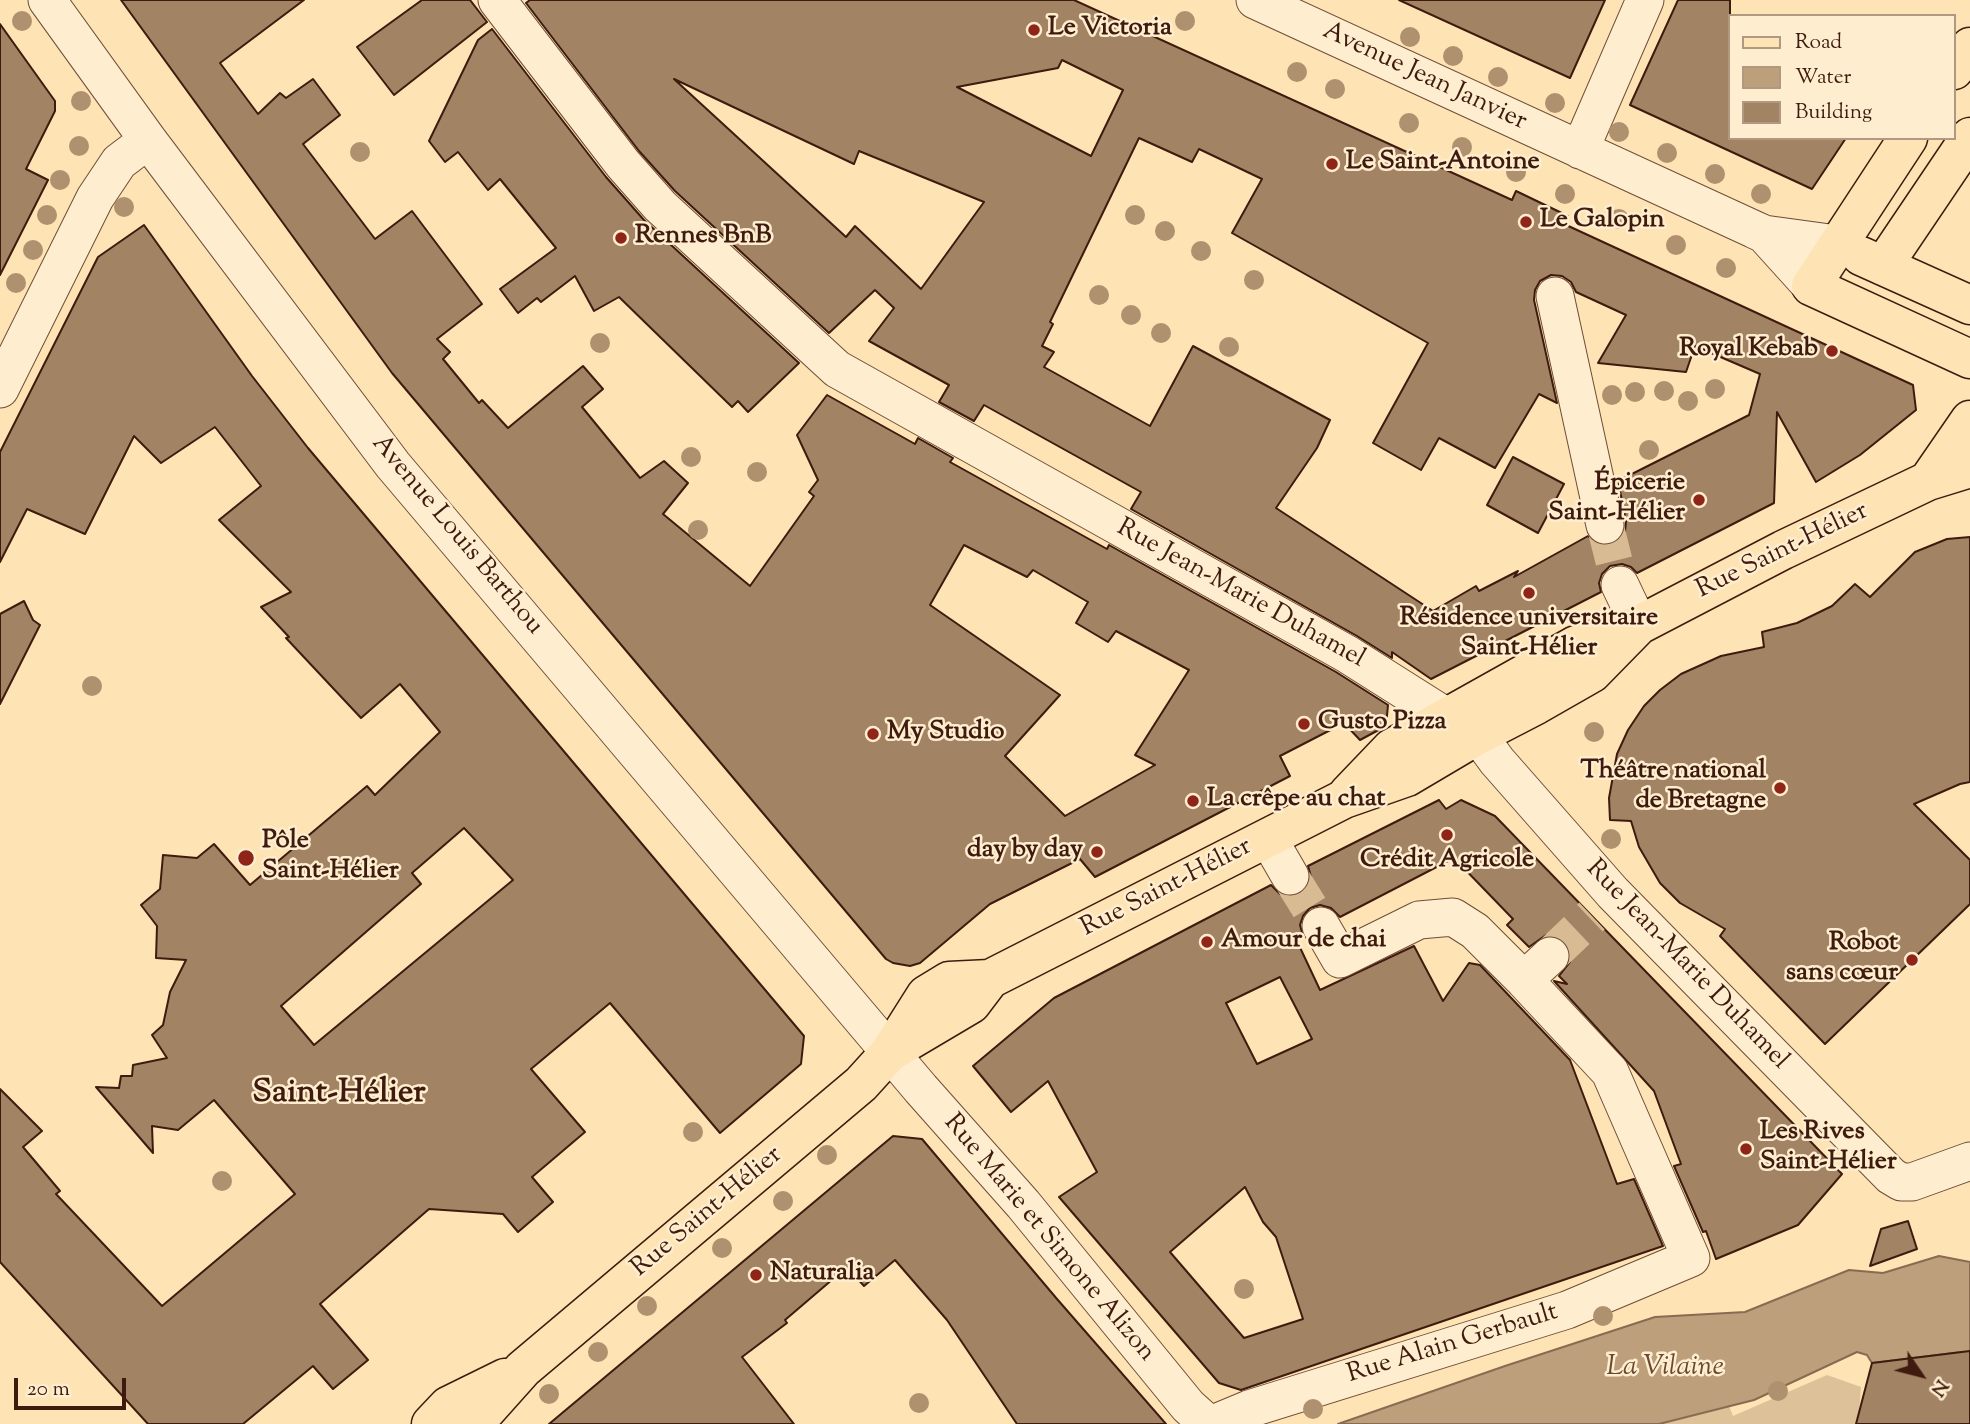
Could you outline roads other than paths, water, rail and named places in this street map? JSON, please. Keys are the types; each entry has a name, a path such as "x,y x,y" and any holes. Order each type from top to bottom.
{"main road":[{"path":"1956,67 1970,47"},
{"path":"1883,266 1970,136"},
{"path":"1811,286 1907,140"},
{"name":"Avenue Jean Janvier","path":"1837,244 1970,305"},
{"name":"Avenue Jean Janvier","path":"1811,286 1970,359"},
{"path":"1928,481 1970,420"},
{"name":"Rue Saint-Hélier","path":"1344,799 1392,748 1576,645 1639,625 1783,550 1928,481 1970,468"},
{"name":"Rue Saint-Hélier","path":"474,1424 523,1369 847,1096 890,1052 926,995 949,981 990,979 1344,799 1407,777 1591,673 1639,625"},
{"name":"Rue Saint-Hélier","path":"431,1424 448,1406 523,1369"}],"street":[{"name":"Avenue Louis Barthou","path":"47,0 148,140 393,465 890,1052"},
{"name":"Rue Jean-Marie Duhamel","path":"497,0 623,164 660,206 837,369 1347,654 1478,735 1603,904 1891,1176 1901,1182 1912,1182 1970,1161"},
{"name":"Avenue Jean Janvier","path":"1255,0 1758,231 1837,244"},
{"path":"1580,150 1645,0"},
{"path":"0,388 95,198 119,162 148,140"},
{"name":"Avenue Jean Janvier","path":"1758,231 1811,286"},
{"path":"1555,296 1605,525"},
{"path":"1620,584 1639,625"},
{"path":"1268,838 1290,876"},
{"name":"Rue Alain Gerbault","path":"1213,1424 1249,1409 1567,1310 1691,1258 1610,1072 1537,968 1453,917 1419,920 1340,959 1321,926"},
{"name":"Rue Marie et Simone Alizon","path":"890,1052 1023,1204 1188,1406 1208,1424"}],"water":[{"name":"La Vilaine","path":"1939,1256 1970,1262 1970,1357 1962,1352 1872,1363 1867,1355 1857,1352 1754,1400 1659,1424 1338,1424 1655,1317 1745,1312 1849,1270 1883,1273"}],"tunnel":[{"path":"1605,525 1620,585"},
{"path":"1290,876 1321,926"},
{"path":"1550,956 1592,916"}],"place":[{"name":"Le Victoria","path":"1034,30"},
{"name":"Le Saint-Antoine","path":"1332,164"},
{"name":"Le Galopin","path":"1526,222"},
{"name":"Rennes BnB","path":"621,238"},
{"name":"Royal Kebab","path":"1832,351"},
{"name":"Épicerie Saint-Hélier","path":"1699,500"},
{"name":"Résidence universitaire Saint-Hélier","path":"1529,593"},
{"name":"Gusto Pizza","path":"1304,724"},
{"name":"My Studio","path":"873,734"},
{"name":"Théâtre national de Bretagne","path":"1780,788"},
{"name":"La crêpe au chat","path":"1193,801"},
{"name":"Crédit Agricole","path":"1447,835"},
{"name":"day by day","path":"1097,852"},
{"name":"Pôle Saint-Hélier","path":"246,858"},
{"name":"Amour de chai","path":"1207,942"},
{"name":"Robot sans cœur","path":"1912,960"},
{"name":"Les Rives Saint-Hélier","path":"1746,1149"},
{"name":"Naturalia","path":"756,1275"}],"district":[{"name":"Saint-Hélier","path":"339,1095"}]}
